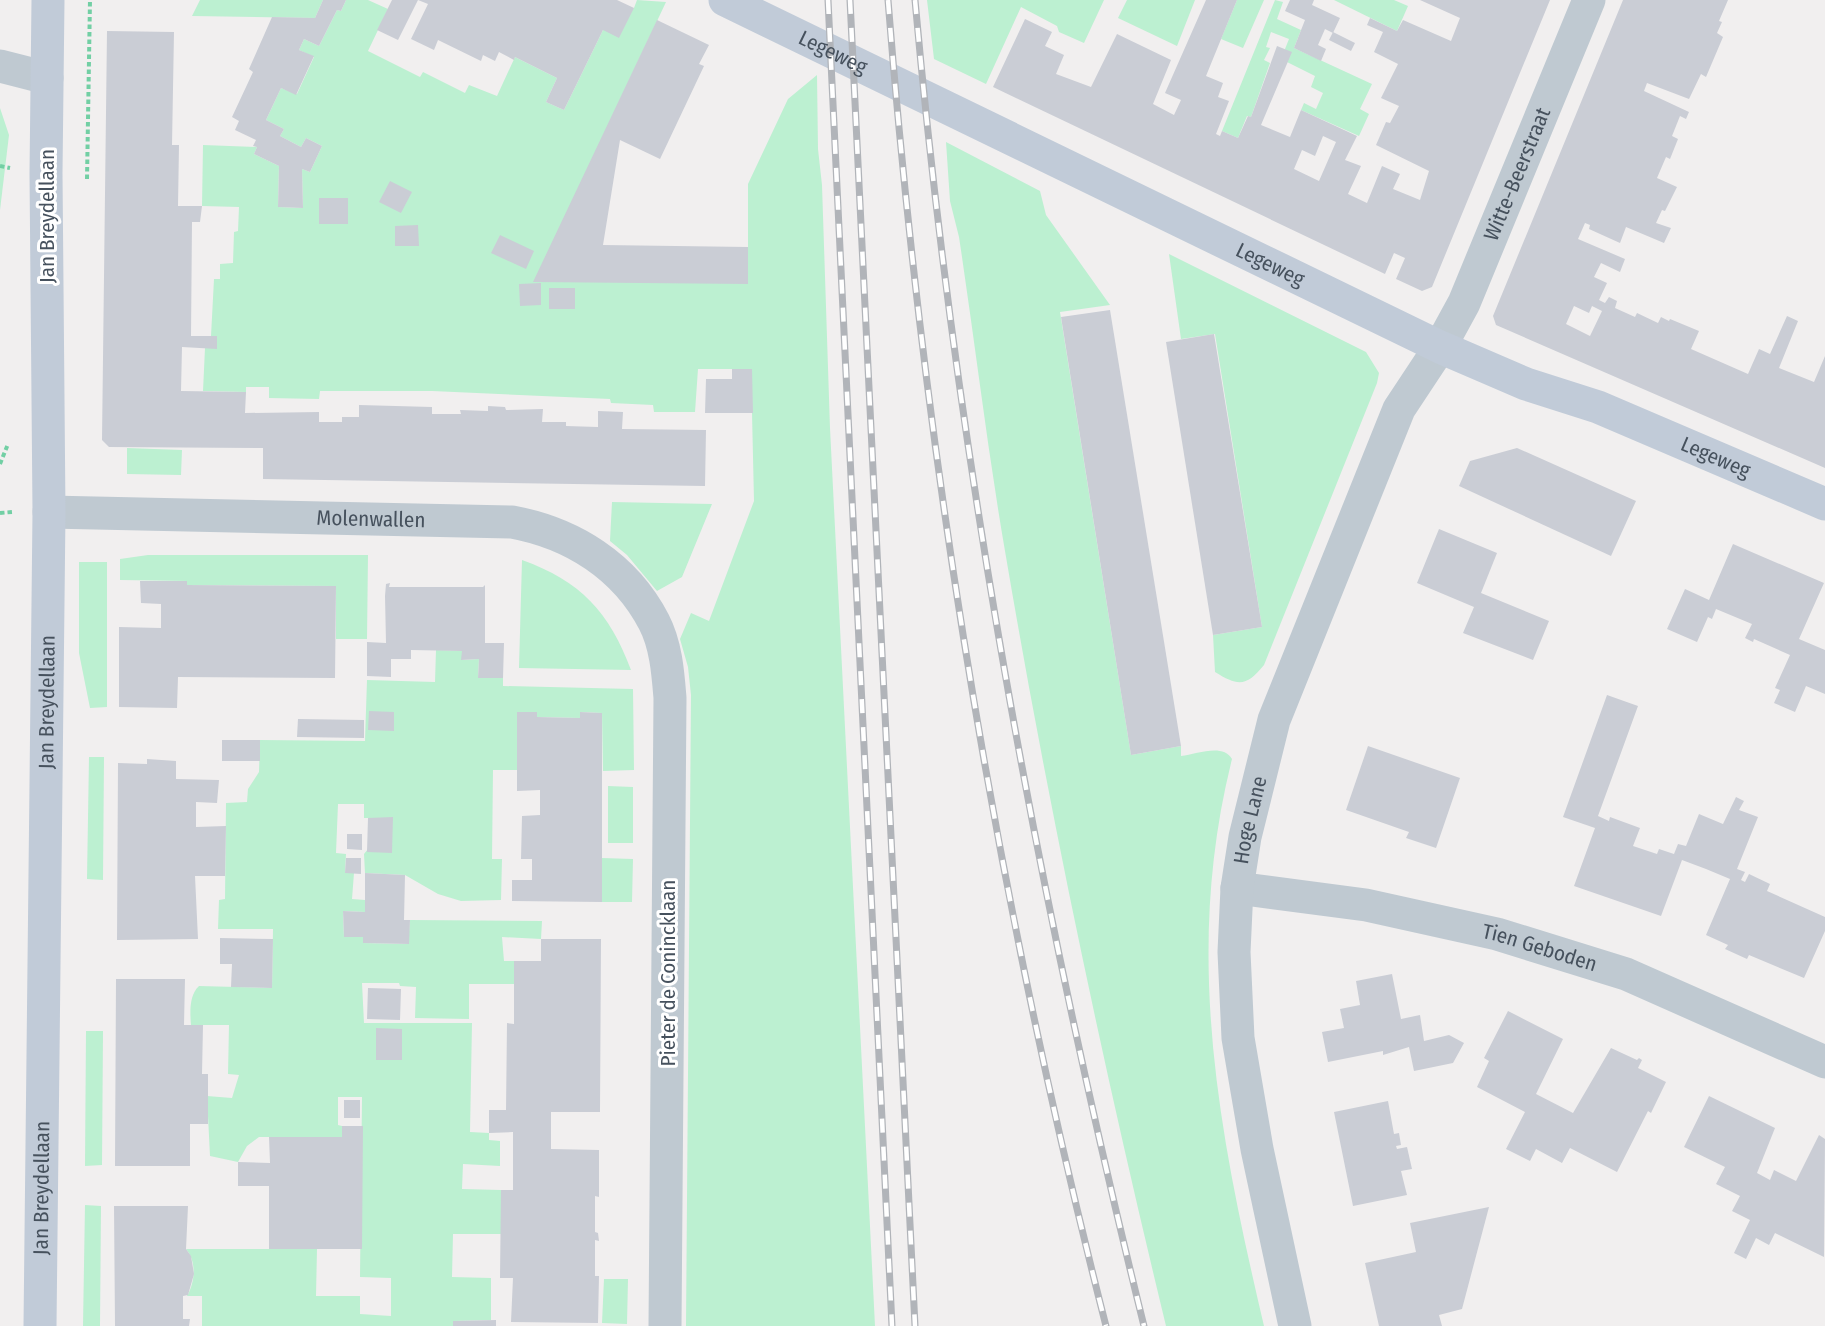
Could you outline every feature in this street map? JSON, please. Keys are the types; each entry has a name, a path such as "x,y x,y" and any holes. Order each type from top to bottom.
{"street":[{"name":"Jan Breydellaan","path":"40,1326 49,512 48,0"},
{"name":"Legeweg","path":"725,0 1440,347 1526,384 1598,408 1825,504"},
{"name":"Witte-Beerstraat","path":"1440,347 1464,303 1589,0"},
{"path":"0,66 47,78"},
{"name":"Hoge Lane","path":"1294,1326 1257,1149 1238,1038 1234,952 1237,888 1254,794 1274,720 1400,409 1440,347"},
{"name":"Molenwallen","path":"49,512 485,519 538,527 571,539 607,563 639,599 654,622"},
{"name":"Pieter de Conincklaan","path":"654,622 663,646 670,698 665,1326"},
{"name":"Tien Geboden","path":"1237,888 1366,905 1497,933 1626,974 1825,1062"}],"path":[{"path":"88,120 90,0"},
{"path":"0,464 9,444"}],"green space":[{"path":"200,0 323,0 315,18 192,16"},
{"path":"346,0 368,0 388,9 368,51 420,77 423,72 465,93 469,85 497,96 515,57 557,78 546,102 564,110 603,30 634,8 637,0 666,2 563,221 655,283 748,283 748,184 788,99 817,75 830,428 875,1326 686,1326 691,695 688,667 680,639 691,613 709,621 754,501 751,369 698,369 695,412 654,412 653,405 611,403 610,399 432,391 320,391 319,399 269,398 269,387 246,387 246,392 203,391 205,348 217,336 211,336 214,279 220,279 220,264 233,263 234,232 238,231 239,207 202,206 203,145 257,147 254,154 279,166 278,207 303,208 302,169 310,172 322,146 306,138 301,147 280,136 284,129 266,120 281,88 297,94 314,57 299,50 304,39 319,46 337,10 341,11"},
{"path":"927,0 1104,0 1084,43 1059,32 1057,26 1021,7 986,84 934,59"},
{"path":"1127,0 1195,0 1177,46 1118,18"},
{"path":"1237,0 1264,0 1243,48 1221,39"},
{"path":"1275,0 1283,2 1277,19 1301,30 1294,48 1372,84 1360,109 1369,114 1359,136 1301,110 1304,103 1316,109 1323,93 1311,87 1315,76 1287,62 1285,49 1289,39 1271,32 1266,47 1270,48 1264,60 1270,63 1251,117 1247,116 1238,138 1222,131"},
{"path":"1334,0 1394,0 1408,6 1397,31"},
{"path":"0,108 9,135 0,210"},
{"path":"946,142 1040,191 1046,215 1110,305 1060,312 1131,755 1181,746 1181,756 1216,750 1228,754 1232,759 1217,831 1210,903 1209,973 1213,1044 1221,1114 1233,1184 1264,1326 1166,1326 1099,1037 1040,746 999,512 959,237 950,201"},
{"path":"1169,254 1366,352 1379,373 1377,383 1264,665 1253,677 1242,682 1230,680 1215,672 1213,635 1262,627 1215,334 1181,339"},
{"path":"127,448 182,450 181,475 127,474"},
{"path":"612,502 712,504 682,577 657,591 627,555 610,541"},
{"path":"148,555 368,555 367,639 336,639 336,586 187,585 187,581 120,580 120,559"},
{"path":"522,560 561,578 590,601 613,631 631,670 519,668"},
{"path":"79,562 107,562 107,707 90,708 79,653"},
{"path":"436,650 462,651 462,660 479,659 478,678 503,678 503,686 633,689 634,770 603,771 602,713 580,712 580,718 537,717 537,712 517,712 517,770 493,770 492,859 502,859 501,900 461,901 438,894 405,875 365,873 364,854 393,818 364,818 364,804 338,804 336,853 346,854 345,873 354,873 352,899 365,900 365,912 343,911 344,937 363,937 363,943 408,944 410,920 542,921 541,939 502,937 504,961 514,961 514,984 469,984 469,1019 415,1018 416,987 400,986 399,983 362,983 364,1023 472,1023 470,1132 489,1133 489,1140 500,1141 500,1166 463,1164 462,1189 501,1190 501,1234 453,1234 452,1277 491,1278 491,1320 453,1321 453,1326 202,1326 202,1296 187,1296 194,1272 190,1254 186,1249 317,1249 316,1296 360,1296 360,1314 391,1316 391,1278 360,1277 362,1097 338,1097 338,1125 342,1126 342,1137 259,1137 247,1146 238,1162 210,1156 207,1096 232,1098 239,1075 228,1074 229,1025 191,1025 190,1010 193,994 199,986 272,988 273,929 218,929 219,900 225,899 226,803 247,802 248,789 259,772 260,740 365,741 367,680 435,682"},
{"path":"89,757 104,757 103,880 87,879"},
{"path":"608,786 633,787 633,843 608,843"},
{"path":"602,858 633,859 632,902 602,902"},
{"path":"86,1031 103,1031 102,1165 85,1166"},
{"path":"85,1205 101,1206 100,1326 83,1326"},
{"path":"604,1279 628,1279 627,1324 602,1323"}],"building":[{"path":"323,0 346,0 341,11 337,10 319,46 304,39 299,50 314,56 296,95 281,88 266,120 284,129 280,136 301,147 306,138 322,146 310,172 302,169 303,208 278,207 279,166 254,154 257,147 253,146 256,140 235,130 239,121 232,117 253,72 249,69 272,17 315,18"},
{"path":"392,0 418,0 398,40 377,30"},
{"path":"418,0 617,0 634,8 619,38 603,30 564,110 546,102 557,78 515,57 514,60 499,52 495,61 483,55 481,61 438,40 434,50 411,39 428,4"},
{"path":"1206,0 1237,0 1206,76 1223,83 1218,97 1229,101 1216,134 1220,136 1222,131 1238,138 1248,116 1251,117 1277,46 1292,52 1261,125 1290,137 1301,110 1357,136 1345,160 1361,166 1348,194 1367,203 1382,166 1400,174 1393,189 1420,200 1429,171 1376,145 1386,122 1390,123 1399,106 1381,98 1398,64 1374,52 1383,32 1367,25 1370,18 1397,31 1403,20 1451,41 1460,18 1420,0 1550,0 1432,287 1422,291 1396,279 1405,258 1394,253 1385,274 993,87 1025,19 1052,32 1045,46 1064,55 1056,74 1091,87 1117,34 1171,60 1153,104 1174,115 1181,100 1165,93","holes":["1323,136 1336,142 1319,181 1294,169 1302,150 1315,156"]},
{"path":"1290,0 1314,0 1312,5 1340,18 1333,33 1325,29 1318,45 1326,49 1321,61 1294,48 1305,20 1285,11"},
{"path":"1623,0 1728,0 1719,21 1722,22 1717,33 1723,37 1706,77 1701,74 1689,99 1647,83 1644,91 1689,112 1686,119 1680,116 1672,136 1678,139 1670,159 1666,157 1657,178 1677,187 1656,223 1671,228 1664,243 1626,227 1620,243 1589,229 1590,225 1585,223 1578,239 1625,259 1620,272 1601,263 1594,277 1607,283 1599,300 1605,303 1609,297 1617,301 1615,308 1635,317 1637,313 1658,323 1661,317 1699,331 1691,349 1748,374 1759,349 1770,354 1787,316 1798,321 1779,368 1814,382 1825,356 1825,468 1496,325 1493,316","holes":["1574,306 1589,313 1592,306 1602,311 1590,336 1566,324"]},
{"path":"657,20 709,45 699,64 704,66 660,159 620,140 603,245 748,247 748,284 533,282"},
{"path":"107,31 174,32 172,145 179,145 178,206 202,206 200,222 192,222 191,336 217,336 217,349 182,347 181,391 246,392 245,413 319,412 319,422 342,422 342,417 359,417 359,405 432,407 432,414 461,414 460,410 488,411 488,406 505,407 506,410 543,409 542,422 566,422 566,426 598,427 598,411 623,412 622,429 706,430 705,486 263,479 263,448 109,447 102,440"},
{"path":"1333,32 1355,43 1351,51 1329,40"},
{"path":"390,181 412,192 401,213 379,202"},
{"path":"319,198 348,198 348,224 319,224"},
{"path":"418,225 419,246 395,246 395,226"},
{"path":"500,235 534,251 526,269 491,253"},
{"path":"541,283 541,305 520,306 519,284"},
{"path":"549,288 575,288 575,309 549,309"},
{"path":"1110,310 1181,746 1131,755 1061,317"},
{"path":"1214,334 1262,627 1213,635 1166,342"},
{"path":"732,369 752,369 753,413 705,413 706,379 732,379"},
{"path":"1517,448 1636,501 1611,556 1459,486 1470,461"},
{"path":"1439,529 1497,553 1481,593 1549,621 1533,660 1463,633 1474,607 1417,583"},
{"path":"1733,544 1824,583 1799,639 1825,650 1825,694 1806,686 1795,712 1774,703 1780,690 1775,688 1790,655 1754,639 1753,642 1745,638 1752,624 1716,609 1712,619 1708,617 1697,642 1667,629 1685,589 1709,600"},
{"path":"140,581 187,581 187,585 336,586 335,678 178,677 177,708 119,707 119,627 161,628 161,604 141,603"},
{"path":"390,583 389,587 483,587 485,585 485,643 504,643 503,678 478,678 479,659 461,660 462,651 411,650 411,659 391,659 391,677 367,676 367,642 386,643 385,596 386,584"},
{"path":"1607,695 1638,706 1598,816 1609,821 1610,817 1640,828 1633,846 1657,854 1659,849 1674,854 1678,844 1686,846 1699,814 1723,824 1736,797 1744,801 1739,810 1758,817 1737,869 1745,872 1741,880 1745,882 1749,874 1770,884 1767,891 1825,917 1825,931 1804,978 1749,955 1747,959 1725,949 1728,945 1706,935 1730,879 1706,869 1682,860 1661,916 1574,886 1595,828 1563,817"},
{"path":"369,711 394,712 394,731 368,730"},
{"path":"517,712 537,712 537,717 580,718 580,712 602,713 602,902 512,901 512,880 532,880 532,859 521,859 522,816 540,815 540,790 517,791"},
{"path":"298,719 364,720 364,738 297,737"},
{"path":"222,740 260,740 260,761 222,761"},
{"path":"1368,746 1460,778 1436,848 1406,838 1409,832 1346,810"},
{"path":"147,759 176,761 176,779 219,780 217,803 196,802 196,827 226,826 225,876 195,876 198,939 117,940 118,763 147,764"},
{"path":"393,817 392,853 367,852 368,818"},
{"path":"347,834 362,834 362,850 347,849"},
{"path":"346,858 361,858 361,874 345,873"},
{"path":"365,873 405,875 404,920 410,920 409,944 363,943 363,937 344,937 343,911 365,912"},
{"path":"220,938 273,939 272,988 231,987 232,964 220,964"},
{"path":"541,939 601,939 600,1112 551,1112 551,1149 599,1150 599,1197 595,1196 595,1232 598,1233 599,1241 595,1240 595,1276 599,1276 598,1323 511,1322 513,1278 500,1278 501,1190 513,1190 513,1132 489,1133 489,1110 506,1110 507,1023 514,1024 514,961 541,961"},
{"path":"1392,974 1401,1019 1420,1015 1424,1041 1449,1035 1464,1043 1453,1063 1414,1071 1409,1047 1383,1055 1383,1051 1328,1062 1322,1032 1344,1028 1340,1009 1360,1005 1356,981"},
{"path":"116,979 185,979 184,1025 203,1025 202,1074 208,1074 208,1124 190,1124 190,1166 115,1166"},
{"path":"368,988 401,989 400,1020 367,1019"},
{"path":"1508,1011 1563,1039 1536,1094 1573,1113 1611,1048 1637,1060 1639,1058 1642,1060 1638,1068 1666,1082 1651,1113 1648,1111 1617,1172 1570,1148 1562,1163 1536,1149 1530,1161 1506,1149 1525,1112 1477,1087 1489,1061 1484,1058"},
{"path":"376,1028 402,1029 402,1060 376,1060"},
{"path":"1709,1096 1775,1128 1757,1173 1770,1180 1774,1170 1796,1181 1819,1135 1825,1139 1824,1257 1775,1233 1769,1245 1756,1238 1746,1259 1734,1253 1750,1220 1732,1211 1740,1196 1716,1184 1725,1167 1684,1147"},
{"path":"344,1100 360,1100 360,1118 344,1118"},
{"path":"1388,1101 1394,1134 1399,1133 1401,1145 1396,1146 1397,1149 1407,1147 1412,1169 1401,1171 1407,1195 1353,1206 1334,1112"},
{"path":"342,1126 363,1126 362,1249 269,1249 269,1186 238,1186 238,1162 270,1163 269,1137 342,1137"},
{"path":"114,1206 188,1206 186,1249 191,1256 194,1274 188,1295 183,1296 183,1319 190,1319 189,1326 115,1326"},
{"path":"1489,1207 1462,1309 1439,1315 1442,1326 1379,1326 1365,1263 1416,1252 1410,1223"},
{"path":"496,1320 496,1326 453,1326 453,1321"}],"railway":[{"path":"828,0 892,1326"},
{"path":"850,0 915,1326"},
{"path":"888,0 921,335 968,668 997,834 1030,999 1066,1163 1106,1326"},
{"path":"915,0 952,335 1004,668 1068,998 1144,1326"}]}
